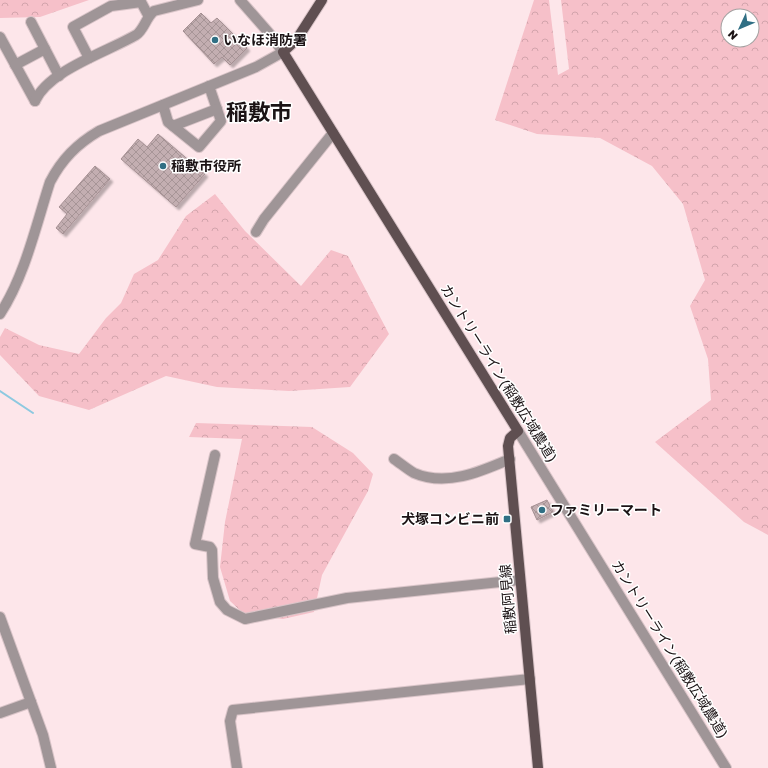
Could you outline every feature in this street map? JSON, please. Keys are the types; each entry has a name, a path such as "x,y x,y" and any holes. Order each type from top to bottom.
{"main road":[{"path":"283,52 297,39 322,0"},
{"name":"カントリーライン(稲敷広域農道)","path":"283,52 518,431"},
{"name":"稲敷阿見線","path":"518,431 508,441 538,768"}],"street":[{"path":"0,37 35,101 38,94 59,76 89,58 138,34 148,15 154,11 198,0"},
{"name":"カントリーライン(稲敷広域農道)","path":"240,0 265,28 283,52"},
{"path":"89,58 73,27 111,6 141,2 148,15"},
{"path":"31,22 59,76"},
{"path":"15,65 45,49"},
{"path":"0,314 13,291 20,274 50,182 65,157 79,144 88,138 163,105 256,67 283,52"},
{"path":"163,105 168,122 199,147 221,121 209,86"},
{"path":"173,126 217,109"},
{"path":"256,232 264,219 333,133"},
{"name":"カントリーライン(稲敷広域農道)","path":"518,431 658,655 726,768"},
{"path":"215,455 196,544 210,547 212,550 213,578 220,602 227,610 245,618 347,598 520,580"},
{"path":"394,458 412,472 436,479 479,473 510,459"},
{"path":"0,617 31,702 52,768"},
{"path":"237,768 230,721 233,710 530,679"},
{"path":"0,713 31,702"}],"green space":[{"path":"0,0 89,0 40,17 0,18"},
{"path":"534,0 549,0 558,75 569,69 561,0 768,0 768,535 744,522 655,442 711,400 708,359 690,306 705,280 683,204 652,166 600,138 537,134 495,120"},
{"path":"215,194 245,231 301,286 331,250 348,256 389,334 350,387 289,391 217,387 166,376 89,410 39,396 0,355 0,337 5,328 39,345 79,354 106,318 121,303 134,274 158,260 186,216"},
{"path":"196,423 312,427 353,453 373,474 368,491 322,575 314,612 283,619 244,614 230,601 220,567 225,522 242,439 189,437"}],"building":[{"name":"いなほ消防署","path":"201,13 211,23 217,18 247,48 230,65 222,57 214,64 183,31"},
{"name":"稲敷市役所","path":"158,134 205,174 176,207 121,159 138,139 147,147"},
{"path":"95,166 110,179 63,234 56,228 67,214 59,207"},
{"name":"ファミリーマート","path":"547,500 553,512 537,520 531,507"}],"waterway":[{"path":"0,391 33,413"}],"place":[{"name":"いなほ消防署","path":"215,40"},
{"name":"稲敷市役所","path":"163,166"},
{"name":"ファミリーマート","path":"542,510"},
{"name":"犬塚コンビニ前","path":"507,519"}],"district":[{"name":"稲敷市","path":"259,112"}]}
